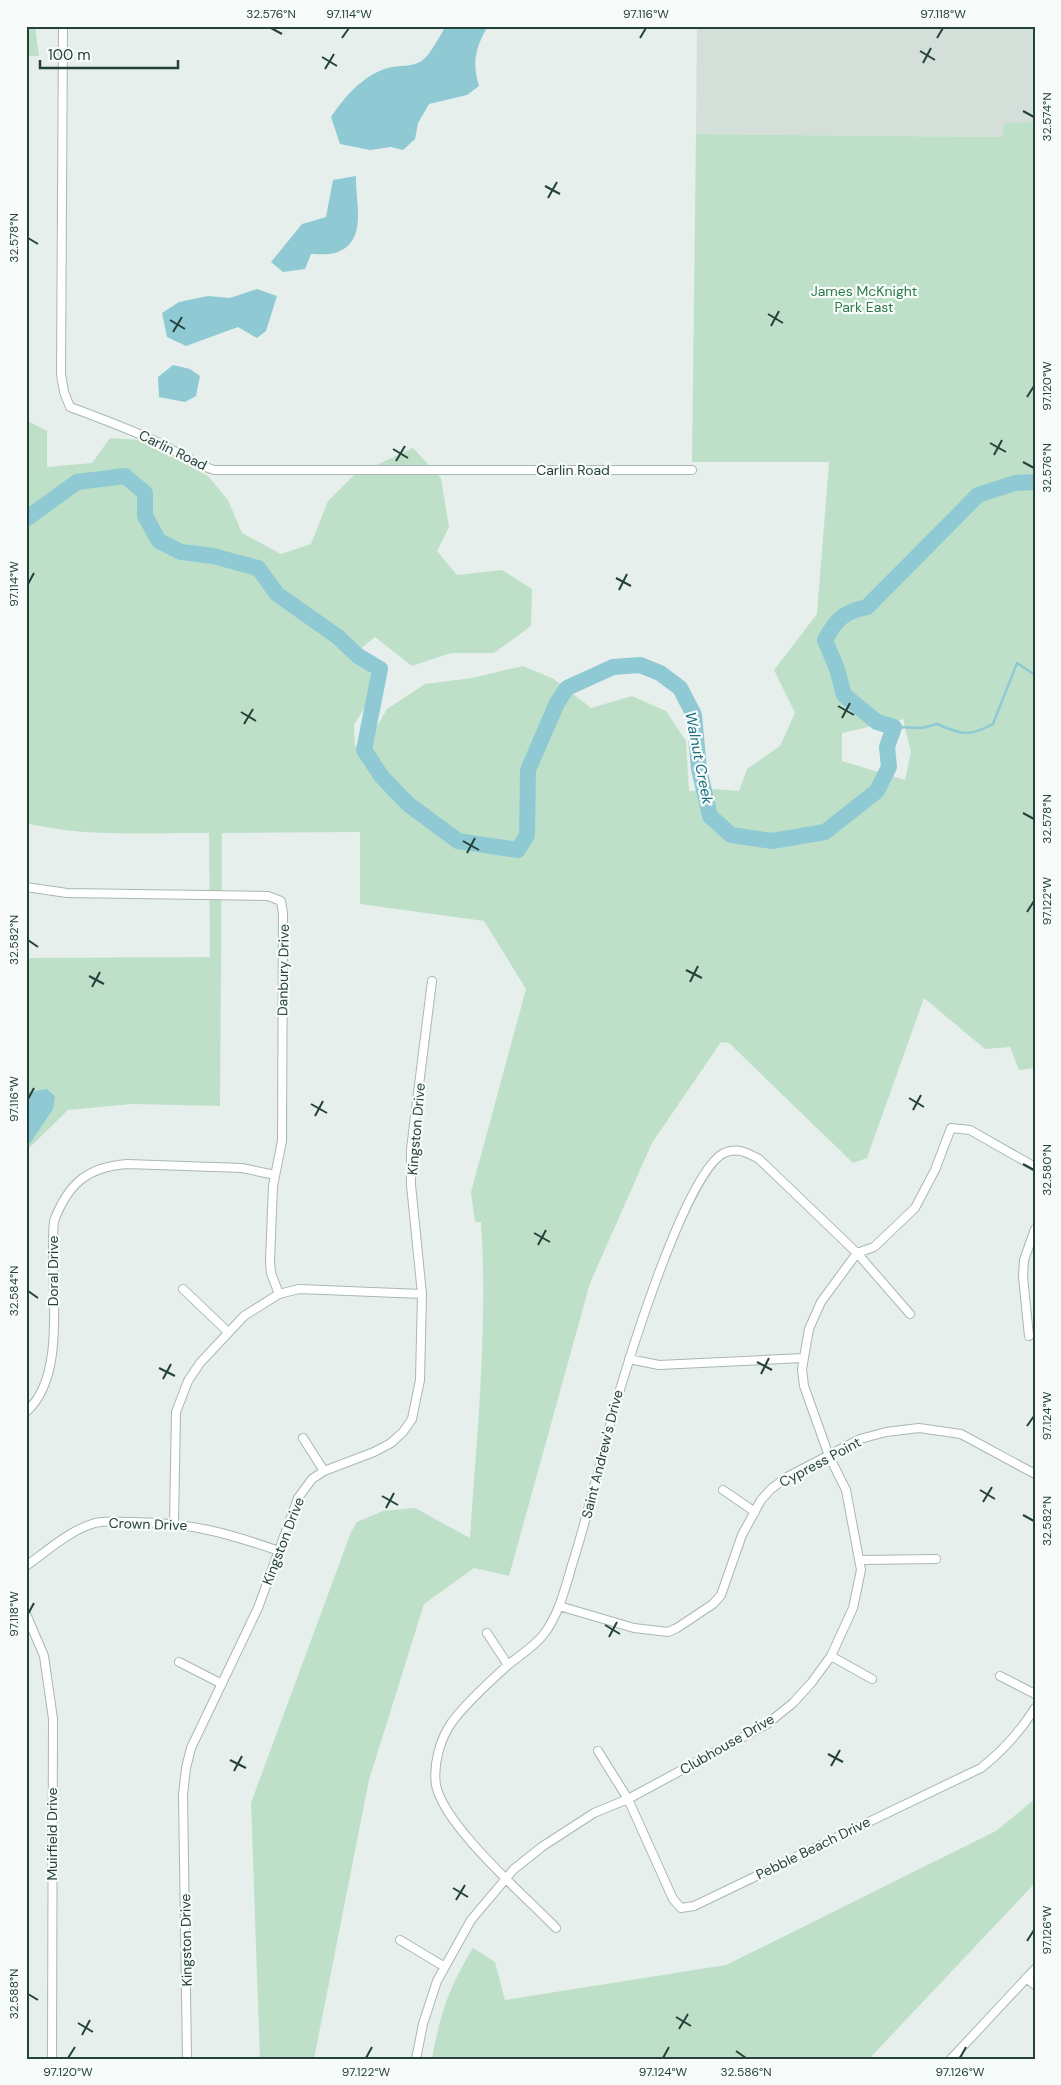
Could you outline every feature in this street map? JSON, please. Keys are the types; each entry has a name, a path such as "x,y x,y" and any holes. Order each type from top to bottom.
{"street":[{"name":"Carlin Road","path":"63,26 61,374 64,392 70,407 132,430 172,449 194,464 214,470 692,470"},
{"name":"Danbury Drive","path":"26,887 67,893 268,896 281,901 283,913 282,1141 275,1175 270,1261 271,1273 279,1294"},
{"name":"Kingston Drive","path":"187,2059 183,1795 186,1768 191,1748 251,1624 298,1498 312,1479 324,1471 374,1452 390,1443 403,1432 412,1419 420,1380 422,1294 411,1185 411,1149 432,982"},
{"name":"Clubhouse Drive","path":"416,2059 429,2002 445,1967 471,1920 506,1878 543,1846 594,1813 628,1799 767,1724 793,1703 812,1682 831,1656 853,1608 861,1570 846,1490 828,1456 804,1386 803,1358 809,1329 821,1302 857,1253 874,1247 915,1208 935,1170 951,1128 970,1130 1035,1168"},
{"name":"Saint Andrew's Drive","path":"556,1928 462,1832 446,1811 436,1785 438,1753 452,1722 508,1665 544,1634 559,1606 582,1532 620,1384 669,1246 682,1217 715,1160 724,1153 732,1151 745,1151 760,1159 857,1253"},
{"name":"Doral Drive","path":"26,1412 44,1390 52,1366 54,1221 61,1202 77,1182 86,1175 108,1166 126,1164 242,1168 275,1175"},
{"path":"1029,1336 1023,1277 1024,1260 1035,1229"},
{"path":"857,1253 910,1314"},
{"path":"174,1523 176,1412 188,1381 228,1332 244,1316 279,1294 319,1288 422,1294"},
{"path":"183,1289 228,1332"},
{"path":"629,1359 659,1365 803,1358"},
{"name":"Cypress Point","path":"559,1606 634,1628 668,1632 677,1628 713,1604 721,1596 742,1535 760,1500 771,1489 787,1478 860,1439 886,1432 919,1428 969,1437 1035,1474"},
{"path":"303,1438 324,1471"},
{"path":"723,1490 755,1512"},
{"name":"Crown Drive","path":"26,1566 77,1531 95,1523 174,1523 236,1536 279,1551"},
{"path":"860,1560 936,1559"},
{"name":"Muirfield Drive","path":"26,1614 44,1656 53,1719 52,2059"},
{"path":"487,1633 508,1665"},
{"path":"831,1656 872,1679"},
{"path":"179,1662 222,1684"},
{"path":"1000,1676 1035,1694"},
{"name":"Pebble Beach Drive","path":"628,1799 673,1898 681,1908 694,1906 981,1768 1001,1752 1019,1733 1035,1708"},
{"path":"598,1751 628,1799"},
{"path":"400,1940 445,1967"},
{"path":"951,2059 1035,1969"},
{"path":"1026,1978 1035,1985"}],"shaded area":[{"path":"697,26 1035,26 1035,122 1003,137 696,134"}],"green space":[{"path":"26,26 35,26 39,56 26,56"},
{"name":"James McKnight Park East","path":"1035,122 1035,1068 1019,1070 1010,1047 985,1049 924,998 867,1158 853,1163 729,1043 721,1042 652,1143 590,1283 509,1576 474,1568 424,1604 369,1780 314,2059 260,2059 251,1803 351,1532 357,1522 383,1511 415,1508 470,1538 481,1380 483,1301 481,1222 475,1222 471,1192 526,989 484,921 360,904 360,832 222,833 220,1106 132,1104 68,1110 26,1151 26,961 28,958 210,957 209,833 71,831 26,823 26,420 47,431 47,467 92,463 110,438 141,440 208,476 228,500 242,533 281,554 311,544 328,501 353,476 413,448 441,478 449,527 437,551 457,575 502,570 532,589 531,626 494,653 451,653 412,666 375,637 353,655 370,671 373,693 354,725 355,746 369,740 387,709 425,684 472,678 523,666 554,679 591,708 632,696 666,711 686,741 689,791 716,789 739,791 747,769 780,746 795,713 774,670 817,614 829,462 692,462 696,134 1003,137 1004,123","holes":["903,719 911,752 905,780 842,761 842,733"]},
{"path":"1035,1799 1035,1883 869,2059 432,2059 446,2001 473,1948 495,1962 505,2000 726,1965 996,1831"}],"water":[{"path":"446,26 488,26 480,41 476,56 475,63 479,86 467,95 429,104 418,123 415,139 403,150 391,147 370,150 340,144 331,117 350,93 373,74 392,67 414,64 421,61 430,52"},
{"path":"356,176 358,220 356,231 346,248 332,254 311,254 305,269 283,272 271,262 302,224 326,217 333,180"},
{"path":"257,289 277,296 266,331 257,338 238,327 186,346 167,337 162,313 179,302 208,296 230,298"},
{"path":"173,365 190,369 200,376 196,396 185,402 159,397 158,377"},
{"path":"47,1089 55,1096 53,1109 31,1142 26,1145 26,1093"}],"waterway":[{"name":"Walnut Creek","path":"26,519 77,482 125,476 145,493 145,516 159,541 181,552 213,556 258,568 277,594 338,637 358,656 380,669 364,750 382,777 408,804 458,841 518,850 527,835 528,770 557,703 567,688 613,667 640,665 660,673 680,688 694,715 699,769 710,816 731,835 772,841 825,832 877,791 889,767 887,747 894,727 877,722 844,695 837,669 825,640 833,627 852,611 867,607 978,495 1015,483 1035,482"},
{"path":"894,727 922,728 937,724 959,732 971,733 978,731 993,724 1017,663 1035,675"}]}
